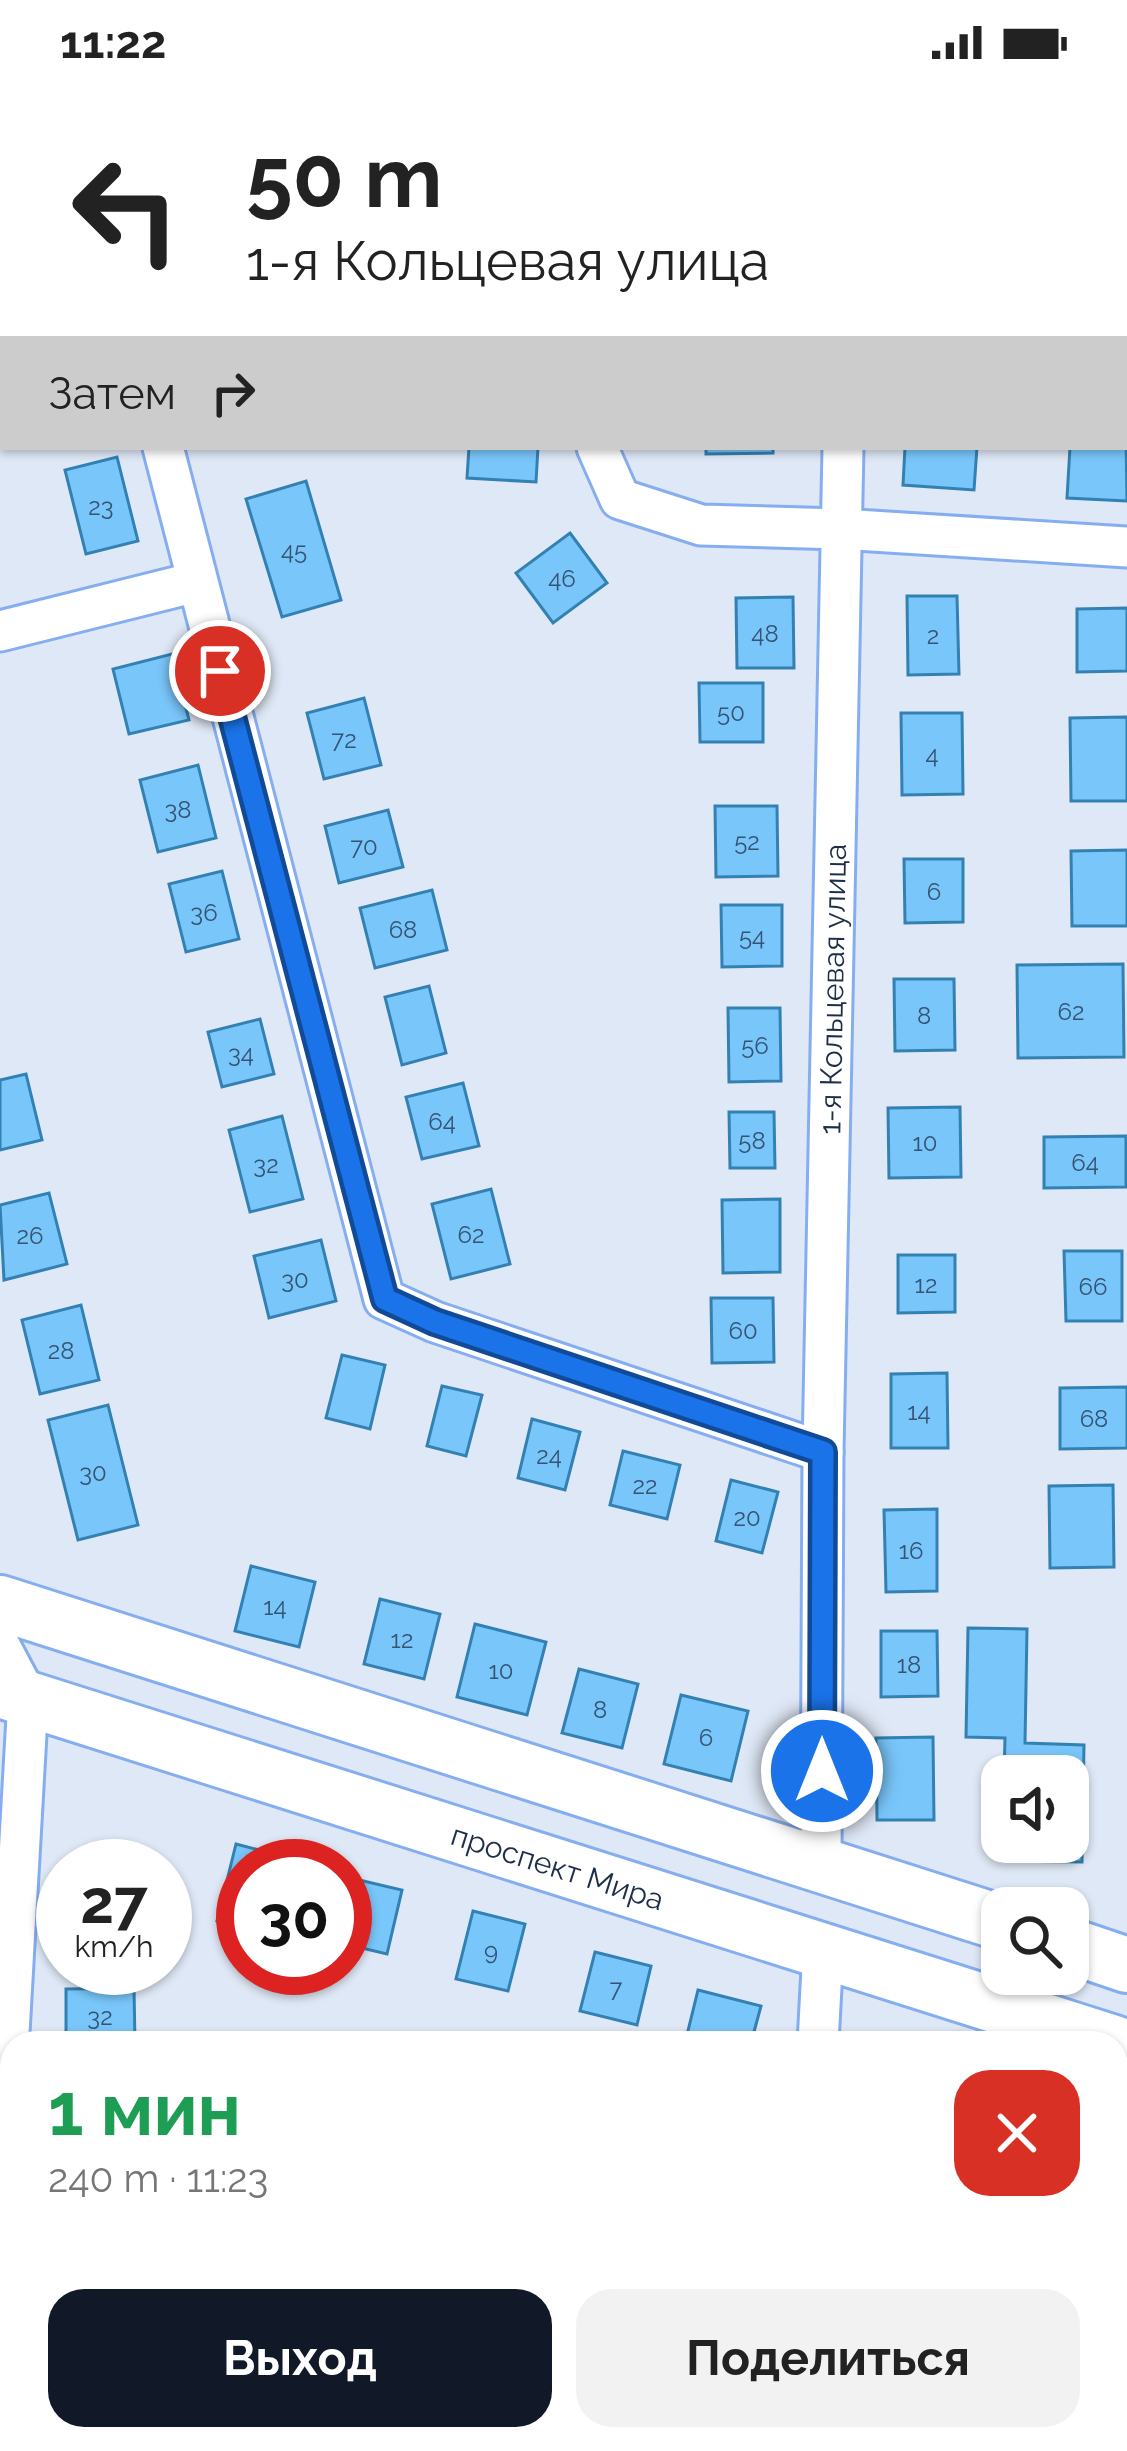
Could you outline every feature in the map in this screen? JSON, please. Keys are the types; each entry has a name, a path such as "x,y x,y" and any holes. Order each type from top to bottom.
{"main road":[{"path":"0,1603 981,1916"},
{"name":"проспект Мира","path":"14,1694 1077,2031"},
{"path":"1089,1953 1127,1965"}],"street":[{"path":"164,450 385,1299 435,1322 823,1452"},
{"path":"598,450 620,499 700,525 1127,547"},
{"name":"1-я Кольцевая улица","path":"821,1862 823,1452 843,450"},
{"path":"0,632 196,582"},
{"path":"0,1646 14,1694 5,2031"},
{"path":"819,2031 823,1950"}],"building":[{"path":"469,450 538,450 536,482 467,478"},
{"path":"706,450 773,450 773,453 706,454"},
{"path":"905,450 977,450 974,490 903,485"},
{"path":"1070,450 1126,450 1127,501 1067,498"},
{"path":"117,457 138,541 86,554 65,470"},
{"path":"306,481 341,600 282,617 246,499"},
{"path":"570,533 607,583 553,623 516,573"},
{"path":"907,596 957,596 959,674 908,675"},
{"path":"793,597 794,668 737,668 736,598"},
{"path":"1127,608 1127,671 1077,672 1077,609"},
{"path":"172,654 189,720 129,734 113,669"},
{"path":"699,683 763,683 763,742 700,742"},
{"path":"364,698 381,765 324,779 307,713"},
{"path":"901,713 962,713 963,794 902,795"},
{"path":"1127,717 1127,801 1071,801 1070,718"},
{"path":"198,765 216,838 158,852 140,780"},
{"path":"715,806 777,806 778,876 716,877"},
{"path":"388,810 403,867 339,883 325,826"},
{"path":"1127,850 1127,926 1072,926 1071,851"},
{"path":"904,859 963,859 963,922 905,923"},
{"path":"222,871 239,939 186,952 169,884"},
{"path":"432,890 447,950 375,968 360,908"},
{"path":"721,905 782,905 782,966 722,967"},
{"path":"1123,964 1124,1057 1018,1058 1017,965"},
{"path":"894,979 954,979 955,1050 895,1051"},
{"path":"429,986 446,1053 402,1065 385,997"},
{"path":"728,1008 780,1008 781,1081 729,1082"},
{"path":"260,1019 274,1074 222,1087 208,1032"},
{"path":"26,1074 42,1140 0,1150 0,1080"},
{"path":"463,1083 479,1146 422,1159 406,1097"},
{"path":"960,1107 961,1177 889,1178 888,1108"},
{"path":"729,1112 774,1112 775,1168 730,1168"},
{"path":"282,1116 303,1199 250,1212 229,1130"},
{"path":"1126,1136 1126,1187 1044,1188 1044,1137"},
{"path":"491,1189 510,1264 451,1279 432,1204"},
{"path":"49,1193 67,1264 4,1280 0,1205"},
{"path":"780,1199 780,1272 723,1273 722,1200"},
{"path":"321,1240 336,1301 269,1318 254,1256"},
{"path":"1064,1251 1122,1251 1122,1321 1066,1321"},
{"path":"898,1255 955,1255 955,1312 898,1313"},
{"path":"711,1298 773,1298 774,1362 712,1363"},
{"path":"81,1305 99,1380 40,1394 22,1320"},
{"path":"342,1355 385,1365 370,1429 326,1418"},
{"path":"947,1373 948,1448 891,1448 891,1374"},
{"path":"442,1386 482,1395 466,1456 427,1446"},
{"path":"1127,1387 1127,1448 1060,1449 1060,1388"},
{"path":"108,1405 138,1525 78,1540 48,1420"},
{"path":"532,1419 580,1432 565,1490 518,1478"},
{"path":"623,1451 680,1465 667,1519 610,1505"},
{"path":"731,1480 778,1492 762,1553 716,1541"},
{"path":"1113,1485 1114,1567 1050,1568 1049,1486"},
{"path":"937,1509 937,1591 886,1592 884,1510"},
{"path":"251,1566 315,1582 299,1647 235,1631"},
{"path":"380,1599 440,1614 424,1679 364,1664"},
{"path":"475,1624 546,1642 527,1715 457,1697"},
{"path":"968,1628 1027,1629 1025,1743 1084,1745 1084,1755 1005,1755 1005,1738 966,1737"},
{"path":"881,1631 937,1631 938,1696 881,1697"},
{"path":"579,1669 638,1684 622,1748 562,1733"},
{"path":"681,1695 748,1711 731,1781 664,1764"},
{"path":"933,1737 934,1820 877,1820 876,1738"},
{"path":"372,1883 402,1890 387,1954 372,1950"},
{"path":"473,1911 525,1924 508,1991 456,1979"},
{"path":"595,1952 651,1966 637,2025 580,2011"},
{"path":"698,1990 761,2006 754,2031 688,2031"},
{"path":"66,1995 134,1995 135,2031 66,2031"}],"route":[{"path":"220,671 385,1299 435,1322 823,1452 822,1771"}]}
